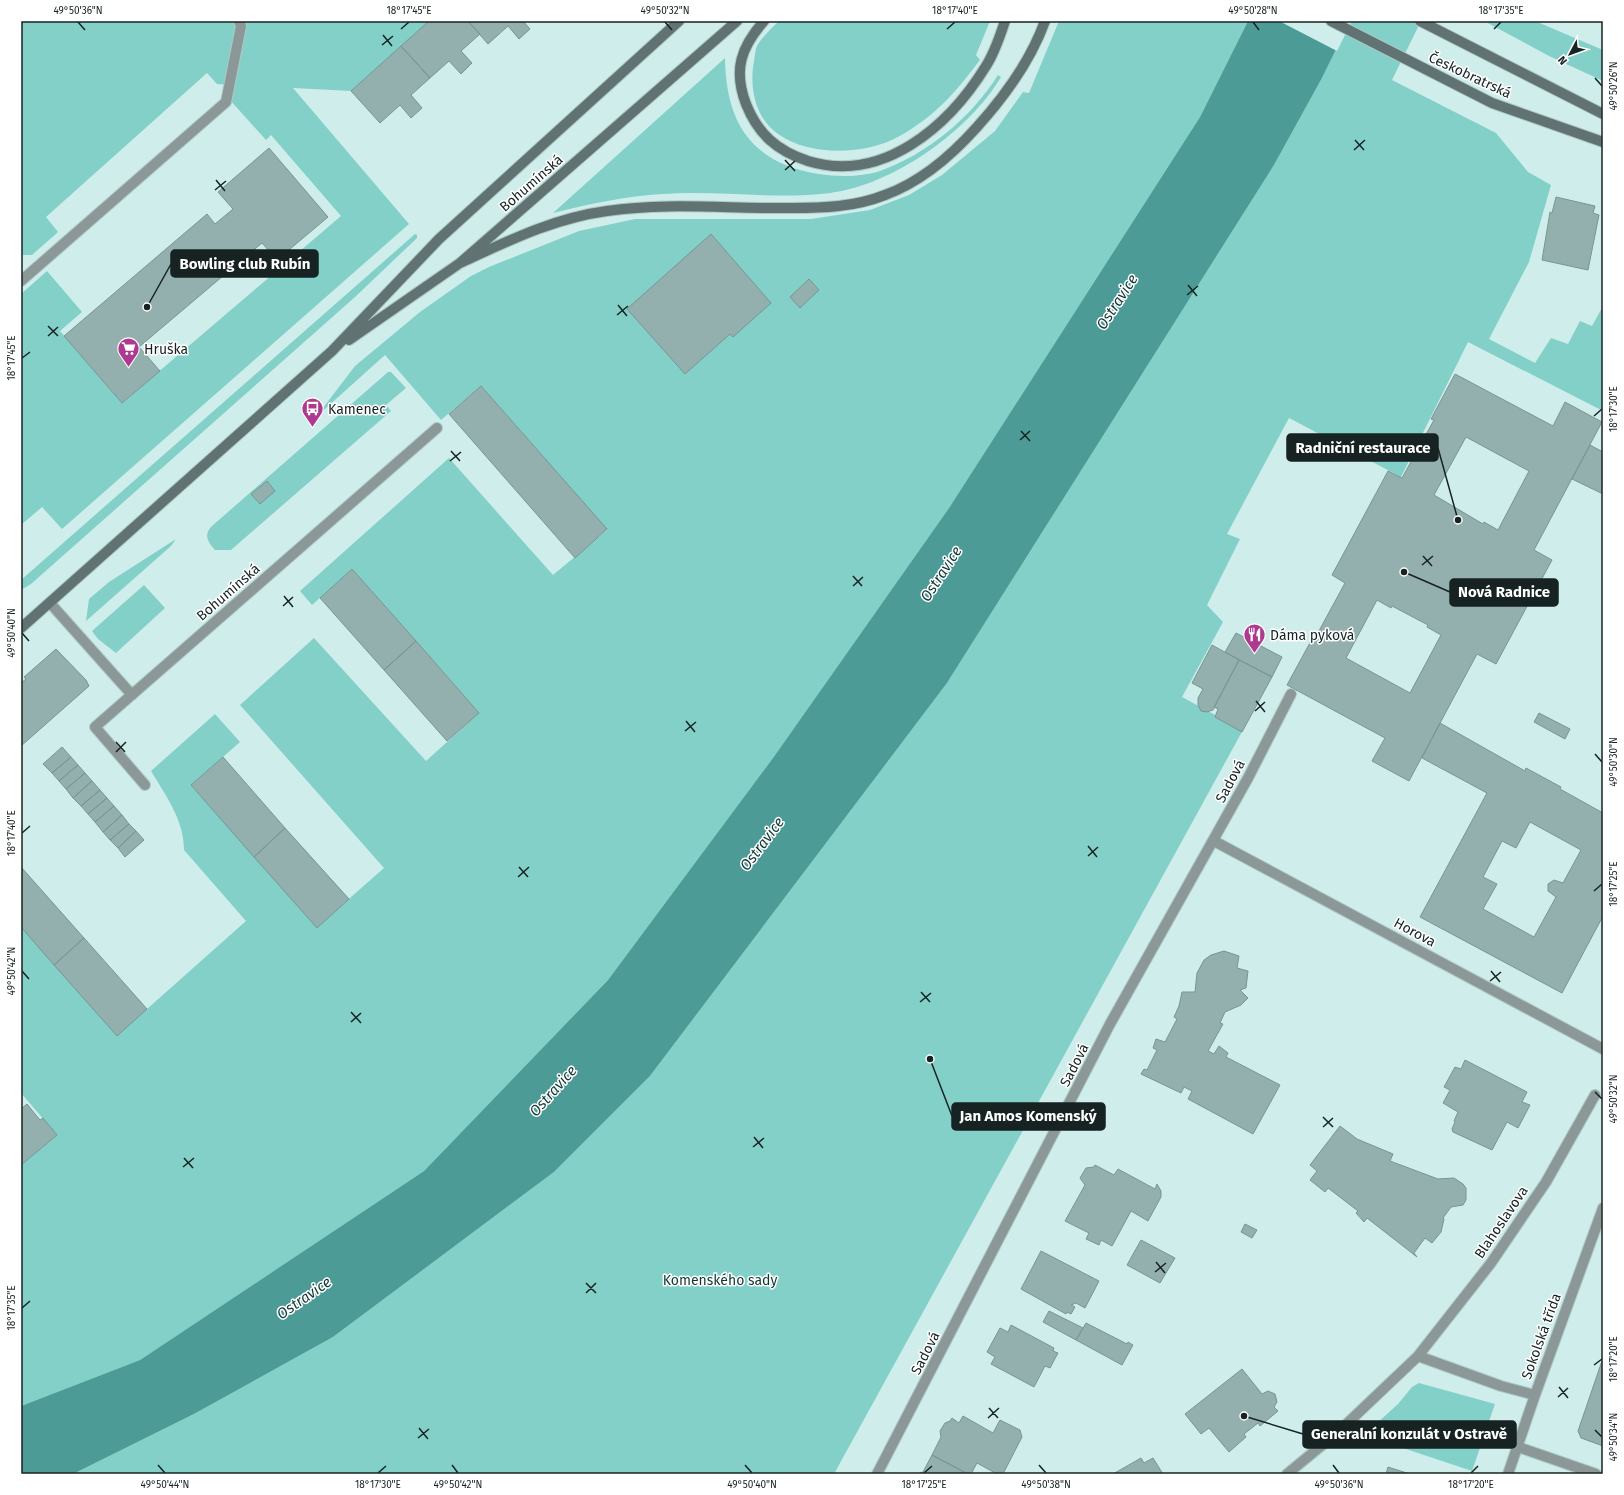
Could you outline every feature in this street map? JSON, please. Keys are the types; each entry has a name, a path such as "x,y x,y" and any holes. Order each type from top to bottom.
{"main road":[{"name":"Bohumínská","path":"21,628 332,351 439,239 679,21"},
{"name":"Bohumínská","path":"332,351 460,263 737,21"},
{"path":"764,21 752,36 741,58 739,75 741,87 749,110 767,138 781,150 802,159 831,166 850,167 878,162 912,144 957,106 975,84 987,65 1005,21"},
{"path":"460,263 545,225 578,216 608,211 675,207 752,209 821,208 850,205 873,200 907,185 947,157 973,132 1012,84 1037,40 1045,21"},
{"name":"Českobratrská","path":"1331,21 1492,103 1603,142"},
{"name":"Českobratrská","path":"1420,21 1603,114"}],"street":[{"path":"21,281 226,102 241,26 239,21"},
{"name":"Bohumínská","path":"145,785 95,727 437,428"},
{"path":"50,603 132,695"},
{"name":"Sadová","path":"878,1474 1110,1024 1214,841 1291,694"},
{"name":"Horova","path":"1214,841 1603,1049"},
{"name":"Blahoslavova","path":"1287,1474 1338,1432 1418,1356 1491,1263 1546,1182 1595,1095"},
{"name":"Sokolská třída","path":"1508,1474 1603,1208"},
{"path":"1418,1356 1501,1386 1535,1395"},
{"path":"1518,1447 1596,1474"}],"green space":[{"path":"21,21 429,21 351,91 293,88 409,224 62,529 42,507 21,525 21,294 47,271 82,312 60,331 122,403 341,216 271,135 266,140 230,100 233,85 217,84 207,73 46,217 58,232 32,255 21,254"},
{"path":"779,21 990,21 976,55 980,60 962,83 932,114 908,131 881,144 866,148 835,151 805,146 791,141 778,134 770,127 759,111 753,91 752,81 756,49 762,39"},
{"path":"1059,21 1248,21 1200,117 949,508 773,758 608,980 424,1171 140,1360 21,1406 21,1165 57,1135 21,1093 21,927 147,1009 246,921 184,850 178,818 151,771 215,714 240,742 191,785 317,927 384,868 240,705 314,638 426,761 479,713 352,569 312,605 300,591 449,458 553,575 607,530 481,386 441,420 385,355 316,417 355,366 420,312 471,276 489,267 579,231 635,219 811,219 870,210 909,195 942,175 995,131 1023,92 1029,93"},
{"name":"Komenského sady","path":"1350,21 1421,21 1392,80 1496,133 1528,172 1551,185 1529,262 1489,339 1535,363 1551,338 1568,344 1580,321 1592,326 1603,306 1603,411 1468,342 1401,477 1289,418 1227,534 1240,539 1207,605 1223,622 1182,697 1243,730 834,1474 73,1474 194,1414 333,1337 554,1172 650,1076 947,683 1274,165 1322,78"},
{"path":"1484,21 1535,21 1603,50 1603,81 1549,56"},
{"path":"725,58 731,102 738,121 747,137 760,150 776,161 796,169 834,176 850,176 873,173 897,164 914,155 946,133 961,120 975,106 998,75 1001,77 970,117 927,152 903,167 879,179 854,188 830,193 788,196 705,193 649,195 608,201 553,213"},
{"path":"415,234 417,235 417,238 355,297 31,584 21,590 21,580"},
{"path":"388,372 391,372 406,388 386,405 391,411 231,550 215,550 210,544 207,535 209,529"},
{"path":"176,539 171,546 86,621 89,599 109,582"},
{"path":"144,585 165,608 116,653 98,639 92,631"},
{"path":"1419,1383 1495,1404 1472,1471 1364,1435 1398,1404 1412,1387"}],"water":[{"name":"Ostravice","path":"1248,21 1350,21 1322,78 1274,165 947,683 650,1076 554,1172 333,1337 194,1414 73,1474 21,1474 21,1406 140,1360 424,1171 608,980 773,758 949,508 1200,117"}],"pier":[{"path":"1279,21 1352,21 1337,51"}],"building":[{"path":"429,21 468,21 480,34 461,51 472,63 461,74 449,61 430,78 401,46"},
{"path":"468,21 523,21 530,29 519,39 508,26 488,44"},
{"path":"401,46 430,78 411,95 422,108 411,118 400,105 380,123 351,91"},
{"path":"269,148 328,217 277,260 262,243 139,347 160,371 122,403 64,336 207,214 215,224 233,209 218,192"},
{"path":"1556,197 1595,206 1593,213 1599,215 1588,270 1542,260 1550,212 1552,213"},
{"path":"711,234 771,303 733,337 730,334 685,374 627,309"},
{"path":"809,279 819,290 800,308 790,297"},
{"path":"1455,374 1553,426 1565,402 1602,422 1534,550 1552,560 1496,664 1477,654 1409,781 1372,761 1385,738 1287,685 1312,639 1314,640 1345,583 1332,575 1388,471 1402,478 1434,420 1431,419","holes":["1466,437 1529,471 1498,530 1484,522 1483,524 1434,495","1377,600 1391,608 1392,606 1428,625 1427,627 1441,635 1410,693 1346,658"]},
{"path":"481,386 607,529 575,558 449,414"},
{"path":"1590,445 1603,452 1603,494 1572,479"},
{"path":"267,481 275,491 260,504 251,494"},
{"path":"352,569 416,641 384,670 320,598"},
{"name":"Dáma pyková","path":"1236,633 1282,657 1272,677 1225,652"},
{"path":"416,641 479,713 447,741 384,670"},
{"path":"1212,645 1239,660 1213,710 1207,712 1201,711 1198,705 1198,698 1203,689 1192,683"},
{"path":"56,649 86,680 89,686 21,746 21,683 26,679 24,677"},
{"path":"1239,660 1272,677 1242,732 1215,717 1218,709 1214,707"},
{"path":"1539,713 1570,729 1565,739 1534,722"},
{"path":"1440,723 1525,771 1526,768 1561,787 1560,789 1603,813 1603,916 1562,993 1420,917 1487,793 1422,758","holes":["1530,822 1581,850 1563,883 1554,880 1548,884 1548,891 1556,897 1534,937 1483,909 1497,884 1483,877 1502,841 1516,848"]},
{"path":"62,747 71,757 52,773 43,764"},
{"path":"71,757 78,765 59,781 52,773"},
{"path":"223,757 285,828 254,857 191,785"},
{"path":"78,765 85,773 66,789 59,781"},
{"path":"85,773 92,781 73,798 66,789"},
{"path":"92,781 100,790 81,806 73,798"},
{"path":"100,790 107,798 88,814 81,806"},
{"path":"107,798 114,806 95,822 88,814"},
{"path":"114,806 122,815 103,832 95,822"},
{"path":"122,815 129,824 110,840 103,832"},
{"path":"129,824 136,831 118,848 110,840"},
{"path":"285,828 349,899 317,928 254,857"},
{"path":"136,831 144,840 125,857 118,848"},
{"path":"21,867 84,938 54,965 21,927"},
{"path":"84,938 147,1009 117,1036 54,965"},
{"path":"1224,951 1239,956 1237,968 1248,971 1246,988 1240,990 1248,998 1241,1005 1225,1012 1220,1023 1223,1024 1208,1051 1214,1054 1219,1046 1228,1053 1226,1057 1280,1085 1253,1134 1188,1099 1192,1091 1184,1087 1181,1093 1141,1074 1144,1069 1147,1070 1157,1050 1153,1048 1156,1039 1165,1042 1177,1019 1174,1017 1179,1006 1182,992 1195,992 1197,973 1204,960 1211,955"},
{"path":"1465,1060 1527,1092 1522,1102 1530,1105 1518,1128 1507,1122 1492,1150 1453,1132 1452,1129 1455,1122 1454,1121 1458,1112 1443,1103 1450,1090 1444,1087 1455,1067 1461,1069"},
{"path":"27,1104 40,1120 43,1118 57,1135 21,1165 21,1109"},
{"path":"1340,1126 1357,1139 1393,1154 1390,1161 1438,1179 1454,1178 1466,1188 1466,1200 1463,1205 1451,1207 1443,1218 1441,1232 1432,1243 1425,1238 1414,1253 1417,1257 1367,1218 1364,1222 1356,1213 1358,1211 1328,1188 1325,1192 1310,1180 1317,1171 1310,1165"},
{"path":"1095,1165 1114,1175 1118,1169 1155,1189 1157,1184 1161,1191 1161,1197 1148,1221 1131,1211 1112,1246 1101,1240 1099,1245 1086,1239 1089,1233 1065,1221 1085,1185 1080,1178 1086,1168 1094,1167"},
{"path":"1245,1224 1257,1230 1252,1238 1241,1232"},
{"path":"1141,1240 1175,1258 1160,1283 1127,1265"},
{"path":"1041,1251 1099,1281 1085,1308 1076,1303 1071,1305 1075,1307 1071,1314 1067,1312 1066,1314 1021,1289"},
{"path":"1049,1311 1083,1328 1076,1340 1043,1322"},
{"path":"1086,1323 1127,1344 1128,1342 1133,1345 1122,1365 1076,1340"},
{"path":"1011,1325 1054,1348 1053,1351 1058,1353 1050,1368 1045,1366 1034,1387 991,1364 995,1357 987,1352 1000,1328 1008,1332"},
{"path":"1603,1358 1603,1446 1581,1438 1578,1431"},
{"path":"1242,1369 1262,1394 1268,1391 1275,1394 1277,1402 1274,1407 1278,1411 1260,1426 1258,1423 1244,1434 1246,1437 1229,1452 1209,1428 1201,1434 1185,1414"},
{"path":"963,1416 993,1433 1000,1420 1020,1430 1022,1437 1003,1474 997,1474 977,1463 971,1474 968,1474 932,1455 941,1437 940,1431 945,1423 950,1421 952,1418 959,1423"},
{"path":"932,1455 968,1474 917,1474 923,1472"},
{"path":"1141,1458 1144,1463 1153,1458 1163,1474 1113,1474"},
{"path":"1388,1467 1410,1474 1386,1474"}],"place":[{"name":"Bowling club Rubín","path":"147,307"},
{"name":"Hruška","path":"129,368"},
{"name":"Kamenec","path":"312,428"},
{"name":"Radniční restaurace","path":"1458,520"},
{"name":"Nová Radnice","path":"1404,572"},
{"name":"Dáma pyková","path":"1254,654"},
{"name":"Jan Amos Komenský","path":"930,1059"},
{"name":"Generalní konzulát v Ostravě","path":"1244,1416"}]}
